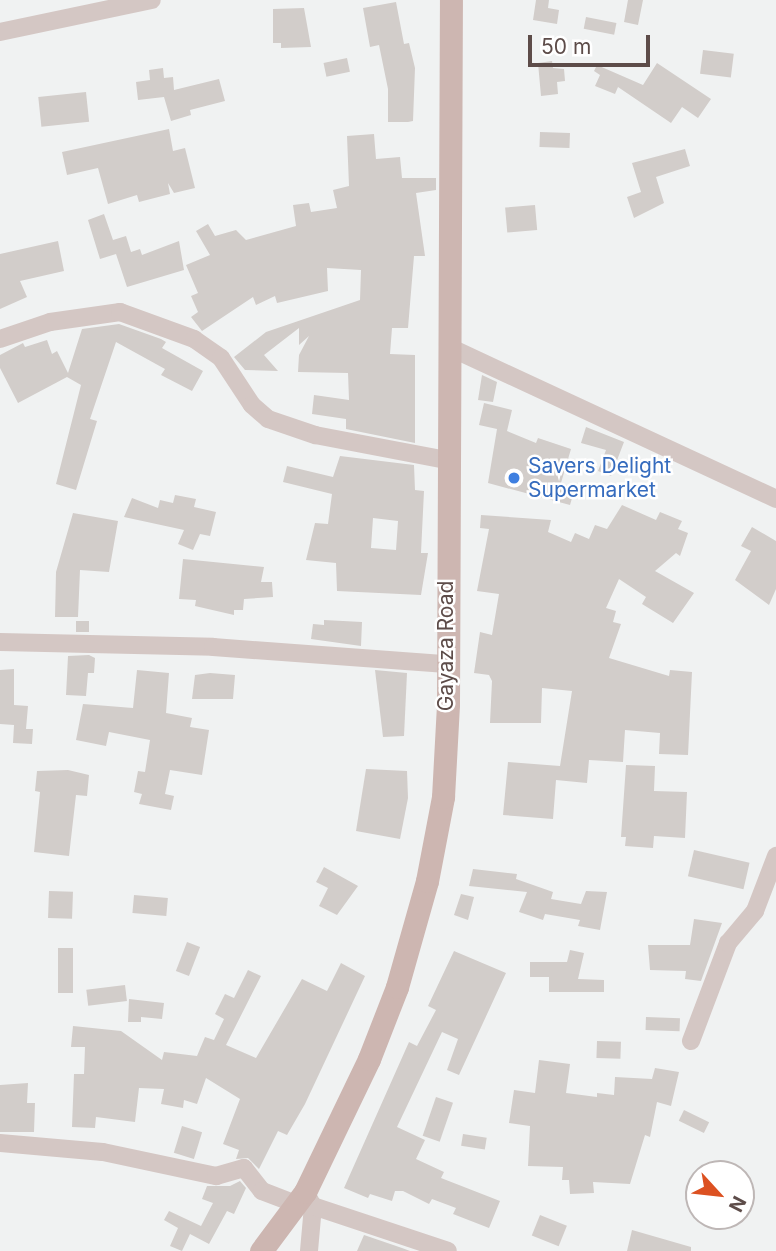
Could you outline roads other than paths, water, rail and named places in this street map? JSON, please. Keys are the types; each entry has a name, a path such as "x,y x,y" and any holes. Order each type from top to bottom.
{"main road":[{"name":"Gayaza Road","path":"261,1251 305,1201 374,1047 397,987 427,881 443,797 451,0"}],"street":[{"path":"0,32 152,0"},
{"path":"0,339 50,322 120,312 194,338 220,358 252,405 268,419 315,435 446,460"},
{"path":"449,347 776,499"},
{"path":"0,642 213,647 446,664"},
{"path":"691,1041 728,943 755,911 776,856"},
{"path":"0,1143 103,1152 216,1176 244,1168 262,1191 305,1201 448,1251"},
{"path":"305,1201 309,1251"}],"place":[{"name":"Savers Delight Supermarket","path":"514,478"}]}
